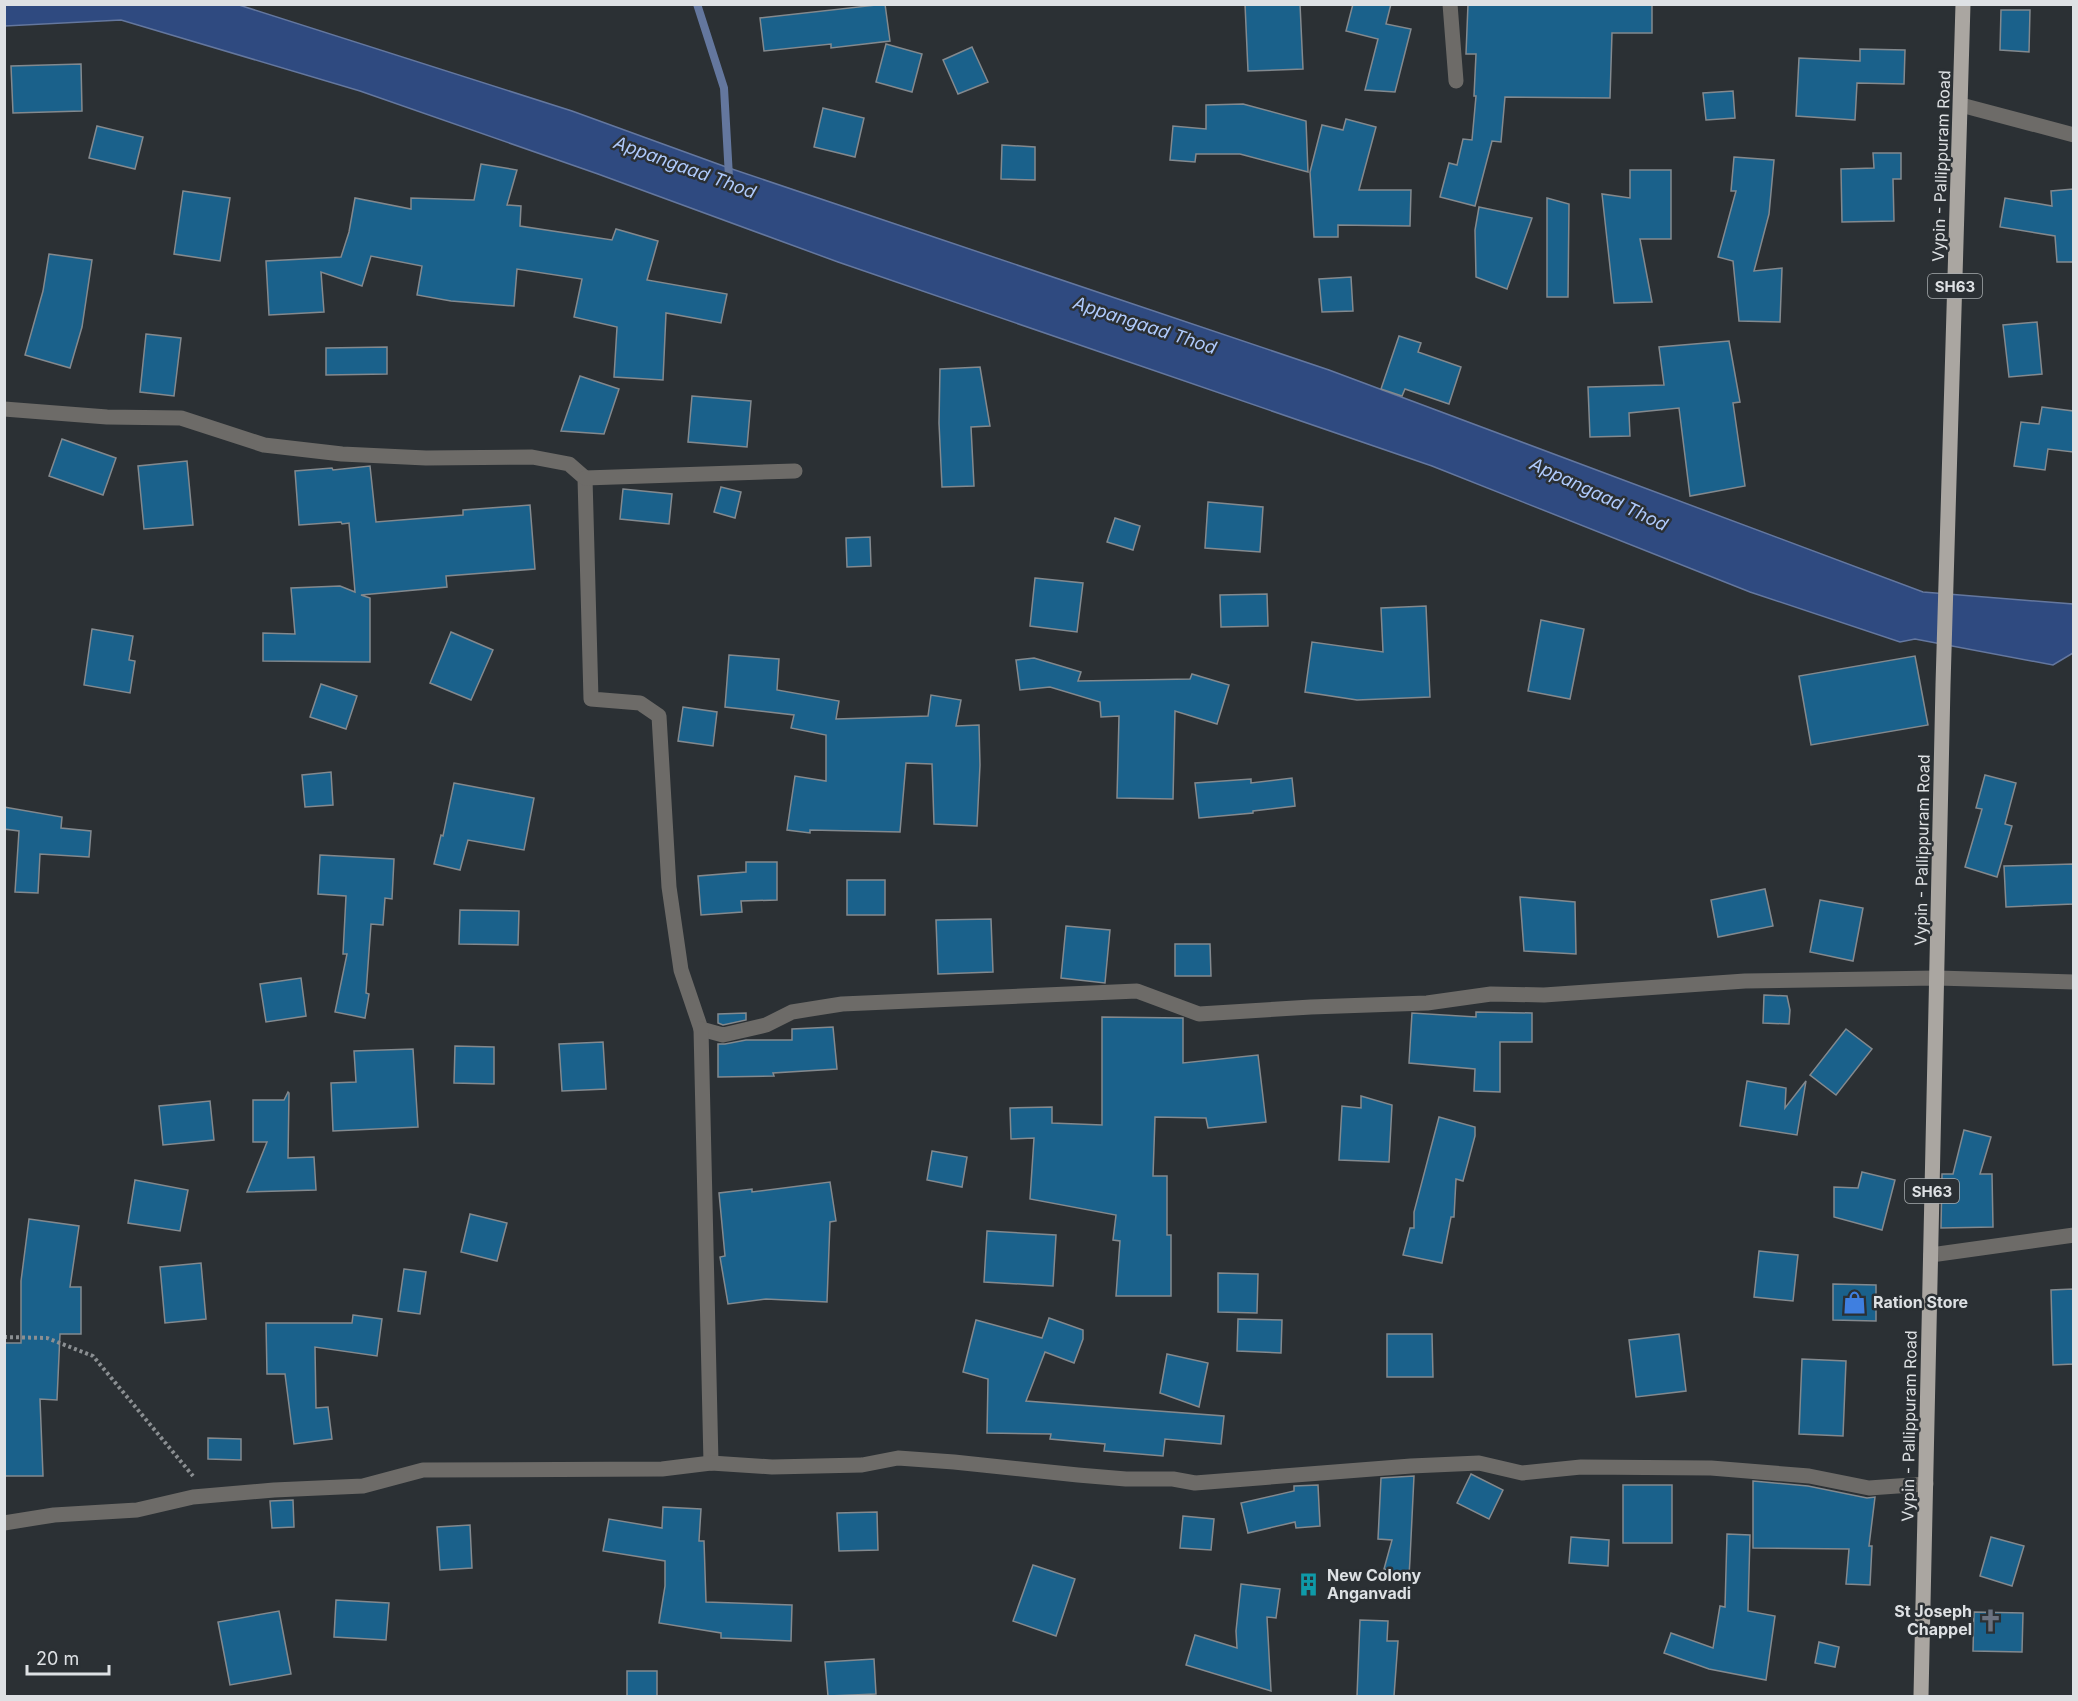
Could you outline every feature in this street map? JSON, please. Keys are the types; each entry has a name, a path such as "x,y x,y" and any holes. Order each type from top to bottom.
{"main road":[{"name":"Vypin - Pallippuram Road","path":"1921,1696 1943,685 1964,4"}],"street":[{"path":"1450,4 1456,81"},
{"path":"1960,105 2073,135"},
{"path":"4,409 108,417 181,418 264,445 342,454 426,458 532,457 569,464 585,478 795,471"},
{"path":"585,478 591,699 640,703 659,716 669,887 681,970 700,1029 711,1463"},
{"path":"700,1029 723,1035 766,1025 792,1012 842,1004 1126,992 1137,992 1199,1014 1427,1003 1491,994 1544,995 1745,981 1937,978 2073,982"},
{"path":"1931,1255 2073,1235"},
{"path":"4,1523 54,1515 136,1510 193,1497 363,1486 423,1470 662,1469 711,1463 772,1467 862,1466 898,1458 1126,1479 1173,1479 1196,1483 1411,1466 1479,1463 1522,1473 1581,1467 1711,1468 1809,1476 1869,1488 1926,1484"}],"path":[{"path":"4,1337 48,1338 93,1356 209,1496"}],"water":[{"name":"Appangaad Thod","path":"4,5 239,5 572,111 729,168 1329,370 1923,592 2073,604 2073,653 2053,665 1915,639 1900,642 1750,592 1432,466 838,262 598,174 360,91 121,20 5,26"}],"building":[{"path":"885,4 890,41 831,48 831,44 764,51 760,18"},
{"path":"1245,4 1300,4 1303,69 1248,71"},
{"path":"1353,4 1391,4 1386,24 1411,29 1395,92 1365,90 1378,39 1346,31"},
{"path":"1468,4 1652,4 1652,33 1612,33 1610,98 1505,97 1501,142 1492,141 1475,206 1440,197 1449,163 1457,165 1463,139 1472,140 1476,96 1474,96 1476,54 1466,54"},
{"path":"2001,10 2030,10 2029,52 2000,50"},
{"path":"886,44 922,54 912,92 876,82"},
{"path":"972,47 988,82 958,94 943,60"},
{"path":"1860,49 1905,50 1904,84 1857,83 1855,120 1796,116 1799,58 1860,61"},
{"path":"81,64 82,111 13,113 11,66"},
{"path":"1733,91 1735,118 1706,120 1703,93"},
{"path":"1243,104 1306,121 1308,172 1240,154 1196,154 1195,162 1170,160 1173,126 1206,129 1206,105"},
{"path":"823,108 864,118 855,157 814,147"},
{"path":"1346,119 1376,127 1359,190 1411,190 1410,226 1338,225 1338,237 1314,237 1310,172 1322,125 1343,130"},
{"path":"97,126 143,137 135,169 89,158"},
{"path":"1002,145 1035,147 1035,180 1001,179"},
{"path":"1873,153 1901,153 1901,179 1893,179 1894,221 1842,222 1841,169 1874,168"},
{"path":"1734,157 1774,160 1769,214 1754,271 1782,268 1780,322 1739,321 1733,261 1718,257 1736,191 1731,191"},
{"path":"481,164 517,170 507,205 521,206 520,226 612,240 616,229 658,241 647,280 727,294 721,323 666,313 663,380 614,377 617,327 574,317 582,279 517,269 514,306 451,301 417,295 422,266 371,256 362,286 321,272 324,312 269,315 266,261 341,257 349,232 355,198 411,209 411,198 474,200"},
{"path":"1630,170 1671,170 1671,239 1640,239 1652,302 1614,303 1602,194 1630,198"},
{"path":"2073,189 2073,262 2057,262 2055,236 2000,227 2005,198 2052,206 2051,191"},
{"path":"183,191 230,198 220,261 174,254"},
{"path":"1547,198 1569,204 1568,297 1547,297"},
{"path":"1479,207 1532,218 1507,289 1476,277 1475,230"},
{"path":"49,254 92,260 82,327 70,368 25,355 43,291"},
{"path":"1351,277 1353,311 1322,312 1319,279"},
{"path":"2037,322 2042,374 2009,377 2003,325"},
{"path":"146,334 181,338 174,396 140,392"},
{"path":"1399,336 1421,343 1418,352 1461,367 1449,404 1405,389 1402,396 1381,389"},
{"path":"1729,341 1740,402 1733,403 1745,486 1690,496 1679,408 1629,413 1630,436 1590,437 1588,387 1664,385 1659,347"},
{"path":"387,347 387,374 326,375 326,348"},
{"path":"980,367 990,426 971,427 974,486 942,487 939,423 940,369"},
{"path":"580,376 619,389 604,434 561,431"},
{"path":"692,396 751,401 747,447 688,442"},
{"path":"2042,407 2073,411 2073,452 2048,449 2045,470 2014,466 2021,422 2039,424"},
{"path":"62,439 116,458 103,495 49,476"},
{"path":"187,461 193,525 144,529 138,466"},
{"path":"370,466 376,522 463,515 463,510 530,505 535,569 446,576 447,587 361,595 370,598 370,662 263,661 263,633 295,634 291,588 340,586 355,592 349,523 299,525 295,471"},
{"path":"721,487 741,492 735,518 714,512"},
{"path":"623,489 672,494 669,524 620,519"},
{"path":"1208,502 1263,507 1260,552 1205,548"},
{"path":"1115,518 1140,526 1133,550 1107,542"},
{"path":"870,537 871,566 847,567 846,538"},
{"path":"1035,578 1083,583 1077,632 1030,626"},
{"path":"1267,594 1268,626 1221,627 1220,595"},
{"path":"1426,606 1430,697 1357,700 1305,692 1312,642 1383,652 1381,608"},
{"path":"1541,620 1584,629 1570,699 1528,691"},
{"path":"92,629 133,636 129,660 135,661 130,693 84,685"},
{"path":"451,632 493,650 471,700 430,683"},
{"path":"729,655 779,659 777,690 839,701 836,719 928,716 931,695 961,700 956,726 979,725 977,826 934,824 932,764 906,763 900,832 810,830 810,833 787,830 795,776 826,781 826,735 791,728 794,715 725,707"},
{"path":"1915,656 1928,725 1811,745 1799,676"},
{"path":"1034,658 1081,672 1078,681 1190,679 1192,674 1229,685 1217,724 1175,711 1173,799 1117,798 1119,716 1101,717 1100,702 1050,687 1020,690 1016,660"},
{"path":"321,684 357,696 346,729 310,717"},
{"path":"683,707 717,712 713,746 678,741"},
{"path":"331,772 333,805 305,807 302,775"},
{"path":"1985,775 2016,783 2005,824 2012,826 1997,877 1965,867 1982,809 1976,808"},
{"path":"1292,778 1295,806 1199,818 1195,783 1251,779 1251,783"},
{"path":"454,783 534,798 524,850 468,840 460,870 434,864 441,835 443,836"},
{"path":"4,807 62,817 61,828 91,831 89,857 40,854 38,893 15,892 19,831 4,829"},
{"path":"320,855 394,859 392,899 385,898 383,925 371,924 366,993 369,994 365,1018 335,1012 347,954 343,954 346,896 318,894"},
{"path":"746,862 777,862 777,900 741,901 742,912 701,915 698,876 746,872"},
{"path":"2073,864 2073,904 2006,907 2004,866"},
{"path":"847,880 885,880 885,915 847,915"},
{"path":"1765,889 1773,926 1718,937 1711,900"},
{"path":"1520,897 1575,902 1576,954 1524,951"},
{"path":"1820,900 1863,908 1853,961 1810,952"},
{"path":"460,910 519,911 518,945 459,944"},
{"path":"991,919 993,972 938,974 936,920"},
{"path":"1066,926 1110,930 1105,983 1061,978"},
{"path":"1175,944 1210,944 1211,976 1175,976"},
{"path":"301,978 306,1016 266,1022 260,984"},
{"path":"1764,995 1787,996 1790,1010 1789,1024 1763,1023"},
{"path":"1476,1012 1532,1013 1532,1042 1500,1042 1500,1092 1474,1091 1475,1069 1409,1063 1412,1013 1476,1017"},
{"path":"746,1013 746,1020 723,1025 718,1023 718,1014"},
{"path":"1102,1017 1183,1018 1183,1063 1258,1055 1266,1122 1208,1128 1206,1118 1155,1117 1153,1176 1167,1176 1167,1235 1171,1235 1171,1296 1116,1296 1120,1241 1113,1240 1116,1215 1030,1199 1034,1138 1011,1139 1010,1108 1052,1107 1052,1123 1102,1125"},
{"path":"833,1027 837,1069 773,1073 774,1076 718,1077 718,1044 746,1040 792,1040 792,1029"},
{"path":"1846,1029 1872,1049 1836,1095 1810,1075"},
{"path":"603,1042 606,1089 562,1091 559,1044"},
{"path":"455,1046 494,1047 494,1084 454,1083"},
{"path":"413,1049 418,1127 333,1131 331,1083 356,1082 354,1051"},
{"path":"1747,1081 1786,1088 1785,1108 1806,1081 1797,1135 1740,1126"},
{"path":"288,1092 288,1158 314,1157 316,1190 247,1192 267,1142 253,1142 253,1100 284,1100"},
{"path":"1361,1096 1392,1105 1389,1162 1339,1160 1342,1106 1361,1108"},
{"path":"210,1101 214,1140 163,1145 159,1106"},
{"path":"1439,1117 1475,1127 1475,1136 1463,1181 1456,1179 1454,1217 1451,1217 1442,1263 1403,1255 1410,1228 1414,1228 1414,1212"},
{"path":"1964,1130 1991,1137 1980,1174 1992,1174 1993,1227 1941,1228 1942,1174 1953,1174"},
{"path":"932,1151 967,1157 962,1187 927,1180"},
{"path":"1862,1172 1895,1180 1882,1230 1834,1217 1834,1187 1858,1188"},
{"path":"135,1180 188,1190 180,1231 128,1223"},
{"path":"830,1182 836,1221 830,1222 827,1302 766,1299 728,1304 720,1257 725,1256 719,1193 752,1189 752,1192"},
{"path":"470,1214 507,1223 497,1261 461,1252"},
{"path":"29,1219 79,1226 70,1287 81,1287 81,1334 60,1334 57,1400 40,1399 43,1476 4,1476 4,1343 21,1343 21,1281"},
{"path":"987,1231 1056,1235 1053,1286 984,1282"},
{"path":"1759,1251 1798,1255 1793,1301 1754,1297"},
{"path":"201,1263 206,1319 165,1323 160,1267"},
{"path":"404,1269 426,1272 420,1314 398,1311"},
{"path":"1218,1273 1258,1274 1257,1313 1218,1312"},
{"name":"Ration Store","path":"1833,1284 1876,1285 1876,1321 1833,1320"},
{"path":"2073,1289 2073,1364 2053,1365 2051,1290"},
{"path":"353,1315 382,1319 377,1356 315,1347 316,1408 328,1407 332,1439 294,1444 285,1374 267,1374 266,1323 352,1323"},
{"path":"1049,1318 1083,1330 1083,1339 1074,1363 1045,1352 1026,1401 1224,1416 1221,1444 1165,1439 1163,1456 1104,1451 1105,1444 1050,1439 1051,1434 987,1433 988,1379 963,1372 976,1320 1042,1338"},
{"path":"1238,1319 1282,1320 1281,1353 1237,1351"},
{"path":"1387,1334 1432,1334 1433,1377 1387,1377"},
{"path":"1679,1334 1686,1391 1636,1397 1629,1340"},
{"path":"1167,1354 1208,1363 1199,1407 1160,1393"},
{"path":"1802,1359 1846,1361 1843,1436 1799,1434"},
{"path":"208,1438 241,1439 241,1460 208,1459"},
{"path":"1471,1474 1503,1490 1489,1519 1457,1503"},
{"path":"1414,1476 1409,1576 1384,1569 1392,1540 1378,1539 1381,1478"},
{"path":"1753,1481 1808,1486 1867,1498 1875,1497 1869,1546 1872,1546 1870,1585 1846,1584 1849,1549 1753,1548"},
{"path":"1318,1485 1320,1526 1296,1528 1295,1522 1248,1533 1241,1503 1294,1491 1294,1486"},
{"path":"1623,1485 1672,1485 1672,1543 1623,1543"},
{"path":"293,1500 294,1527 272,1528 270,1501"},
{"path":"663,1507 701,1509 699,1541 704,1541 706,1602 792,1605 791,1641 721,1638 721,1633 659,1623 665,1586 665,1561 603,1551 609,1519 662,1528"},
{"path":"877,1512 878,1550 839,1551 837,1513"},
{"path":"1183,1516 1214,1519 1211,1550 1180,1548"},
{"path":"470,1525 472,1568 440,1570 437,1527"},
{"path":"1727,1534 1750,1535 1748,1611 1775,1616 1766,1680 1709,1669 1664,1653 1671,1633 1713,1648 1720,1606 1725,1607"},
{"path":"1571,1537 1609,1540 1608,1566 1569,1563"},
{"path":"1991,1537 2024,1546 2012,1586 1980,1576"},
{"path":"1033,1565 1075,1579 1056,1636 1013,1621"},
{"path":"1241,1584 1280,1589 1276,1618 1267,1617 1271,1691 1186,1665 1195,1635 1237,1648 1236,1631"},
{"path":"336,1600 389,1603 386,1640 334,1637"},
{"path":"279,1611 291,1674 230,1685 218,1622"},
{"path":"1974,1612 2023,1613 2022,1652 1973,1651"},
{"path":"1360,1620 1388,1621 1387,1641 1398,1641 1394,1696 1357,1696"},
{"path":"1819,1642 1839,1647 1835,1667 1815,1663"},
{"path":"874,1659 876,1694 828,1696 825,1662"},
{"path":"627,1671 657,1671 657,1696 627,1696"}],"waterway":[{"name":"Appangaad Thod","path":"697,4 724,88 729,177"}],"place":[{"name":"Ration Store","path":"1855,1302"},
{"name":"New Colony Anganvadi","path":"1309,1584"},
{"name":"St Joseph Chappel","path":"1990,1620"}]}
